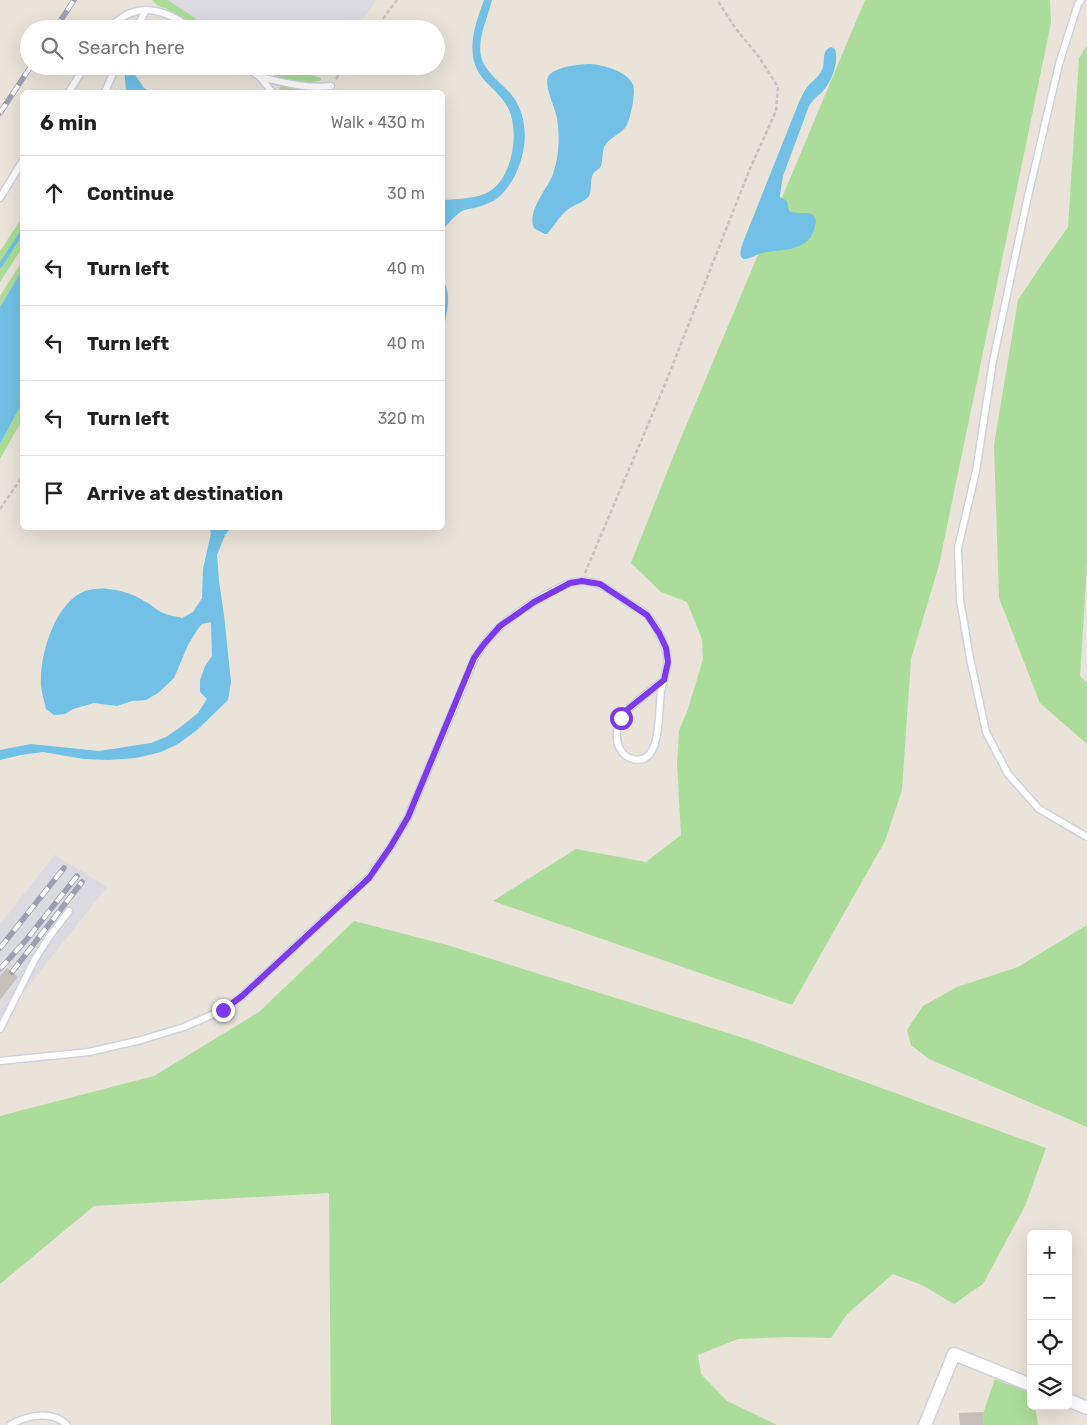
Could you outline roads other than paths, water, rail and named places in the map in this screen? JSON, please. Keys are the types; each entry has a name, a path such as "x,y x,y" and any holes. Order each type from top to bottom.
{"street":[{"path":"925,1425 954,1354 1027,1383"},
{"path":"1072,1402 1087,1408"}],"lane":[{"path":"1081,0 1078,4 1059,64 1026,205 993,361 976,470 958,548 960,600 986,732 1008,774 1039,809 1087,837"},
{"path":"117,20 133,11 146,10 157,11 179,20"},
{"path":"141,20 146,10"},
{"path":"70,90 79,75"},
{"path":"106,90 112,75"},
{"path":"257,75 270,90"},
{"path":"260,77 307,85 331,86"},
{"path":"0,198 20,165"},
{"path":"0,1061 89,1052 141,1040 184,1027 223,1010 242,996 369,878 408,817 474,658 500,626 534,602 570,583 582,581 600,584 647,615 659,633 666,648 668,662 664,680 661,691 657,739 648,756 640,760 632,759 624,755 617,740 621,718 629,708 664,680"},
{"path":"0,1029 35,959 49,936 69,911"},
{"path":"10,1425 21,1419 40,1415 51,1416 65,1422 67,1425"}],"water":[{"path":"484,0 492,0 480,43 481,56 489,72 511,94 518,105 525,131 522,158 511,182 497,199 490,203 462,211 445,227 445,200 474,197 494,188 508,168 512,155 513,128 507,106 503,99 482,77 475,64 472,49 477,20"},
{"path":"831,47 835,49 836,54 832,77 823,91 809,106 783,176 780,195 780,197 787,201 789,211 813,215 816,220 815,228 808,240 797,247 762,253 744,259 740,255 742,245 797,107 806,88 820,73 826,50"},
{"path":"590,64 621,72 630,80 633,85 634,94 630,116 624,129 604,147 601,166 594,172 589,196 567,210 545,234 535,229 533,216 538,202 553,174 558,154 558,125 547,86 548,77 561,68"},
{"path":"125,75 135,75 148,90 126,90"},
{"path":"20,273 20,407 0,444 0,307"},
{"path":"445,284 448,292 445,322"},
{"path":"210,530 229,530 225,535 217,555 231,682 228,700 197,730 178,744 161,752 136,758 108,760 84,759 43,752 0,760 0,750 31,744 99,751 151,743 166,737 198,713 207,699 200,692 200,680 205,666 212,656 211,622 202,624 197,630 188,645 174,678 158,693 146,700 132,701 117,706 94,703 73,709 65,714 54,715 46,709 41,679 47,642 58,616 66,605 85,591 103,589 122,591 131,594 163,613 182,618 193,612 202,598 203,569 211,533"}],"waterway":[{"path":"0,266 20,235"}],"railway":[{"path":"61,20 74,0"},
{"path":"0,113 25,75"},
{"path":"0,948 64,868"},
{"path":"0,969 27,939 77,876"},
{"path":"12,972 82,882"}]}
